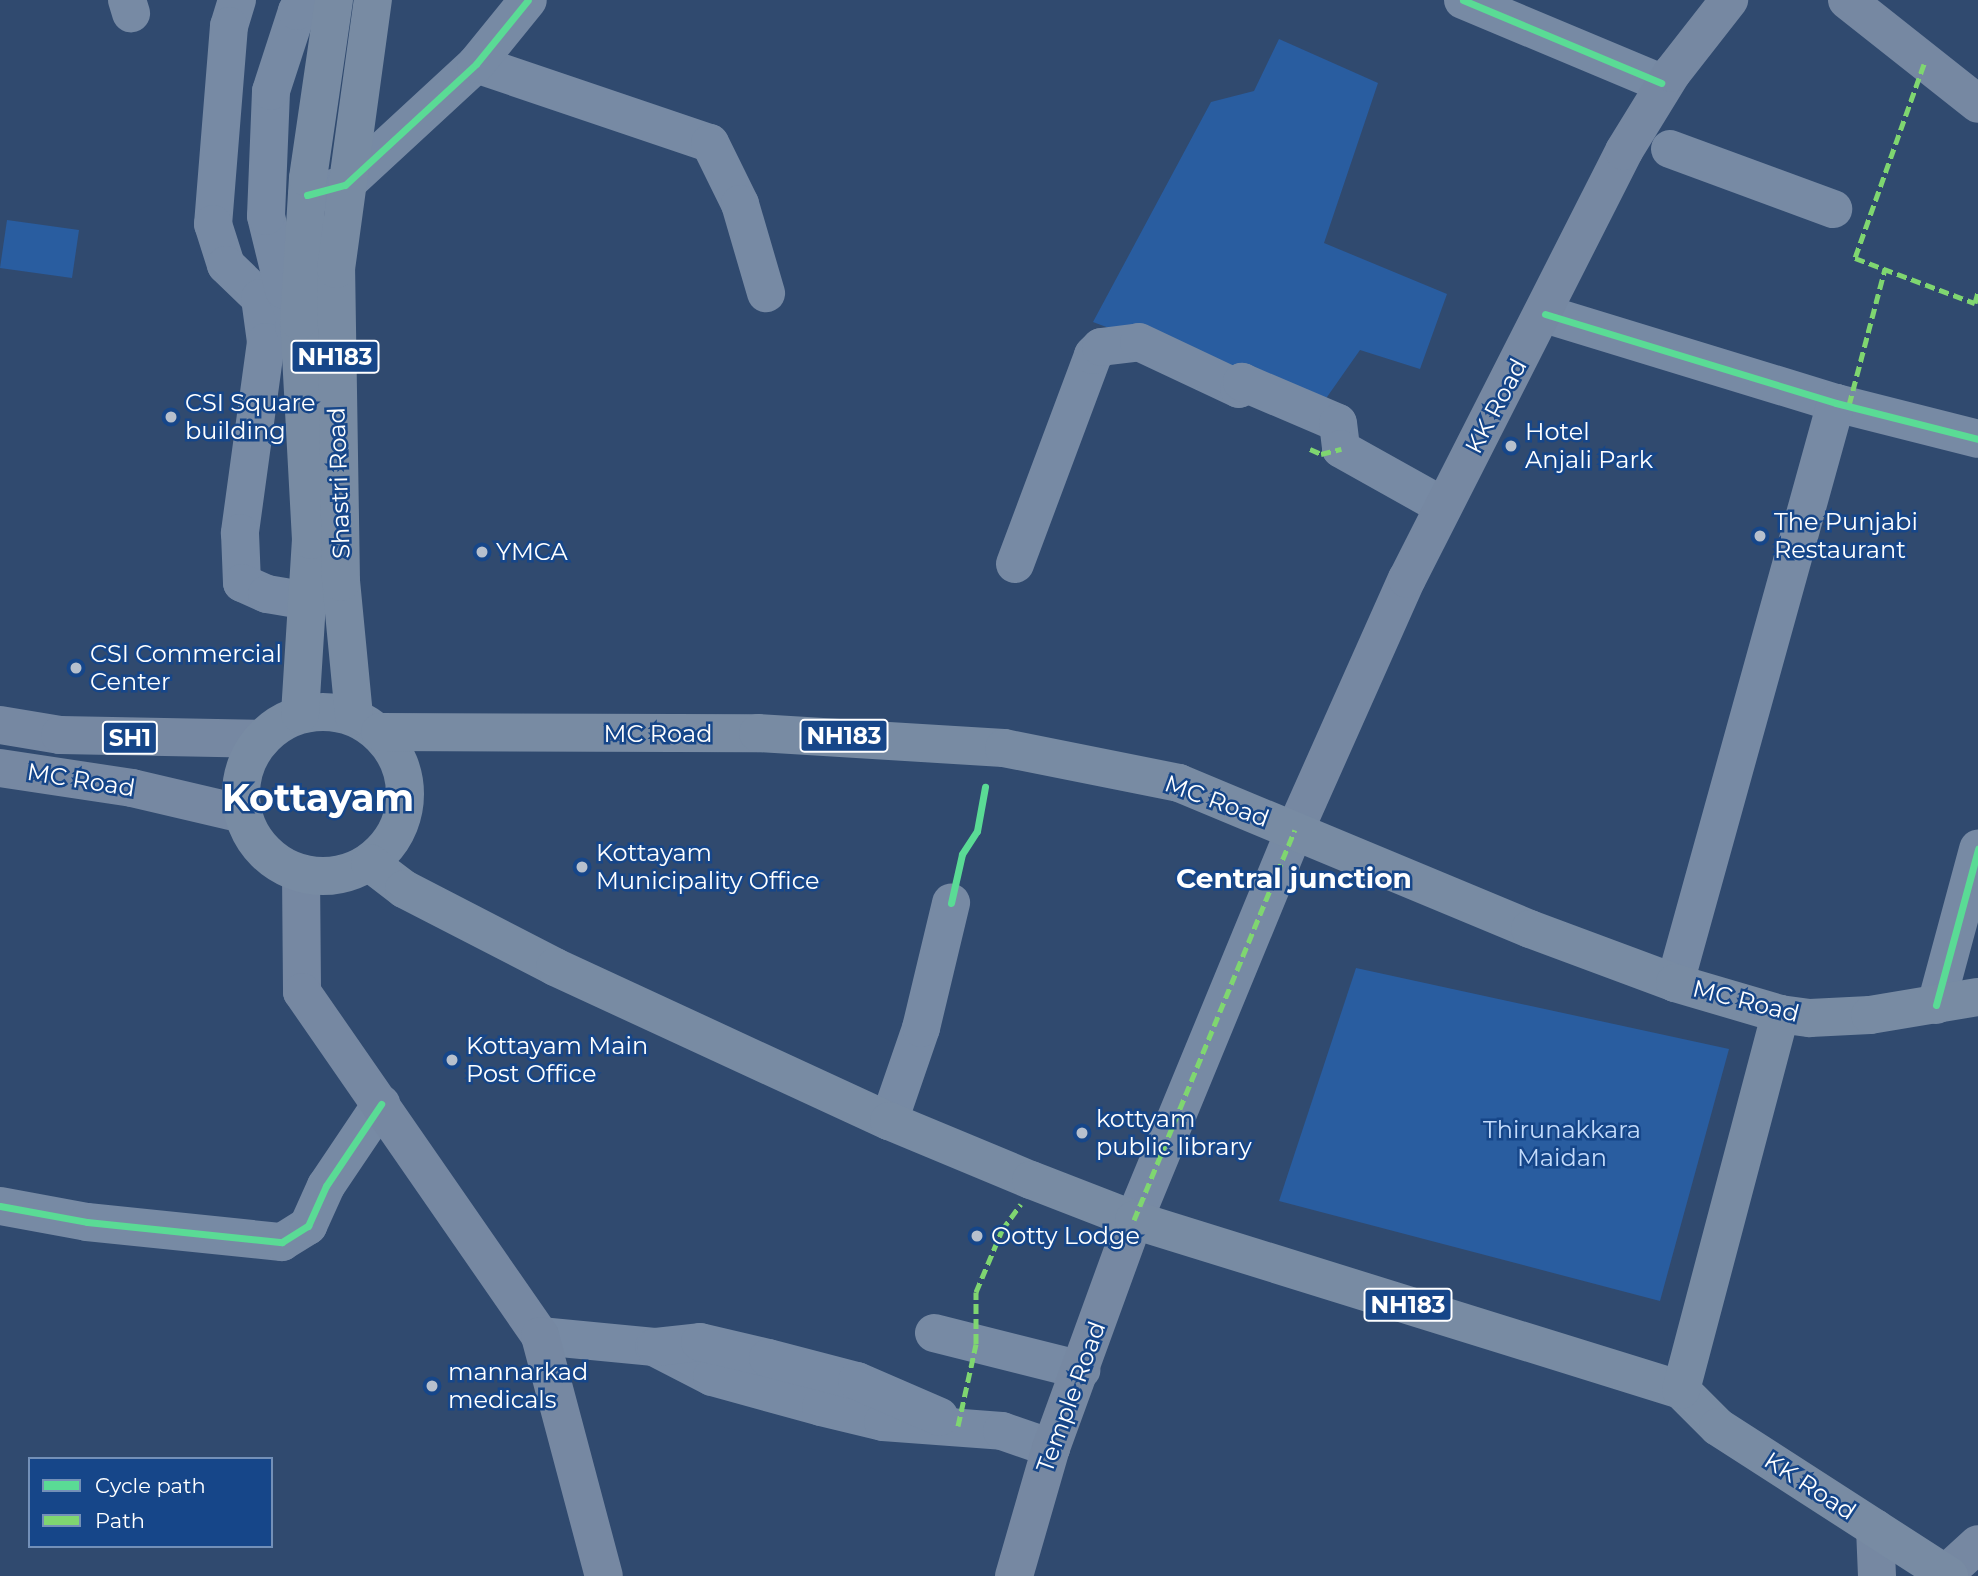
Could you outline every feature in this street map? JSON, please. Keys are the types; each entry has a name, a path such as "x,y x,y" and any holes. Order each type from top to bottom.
{"highway":[{"name":"Shastri Road","path":"300,714 307,601 309,465 299,321 307,195 334,0"},
{"name":"Shastri Road","path":"367,724 341,582 335,353 345,185 373,0"},
{"name":"NH183","path":"327,710 367,724 401,763 407,800 395,836 370,863 336,876 300,874 275,861 254,841 243,814 241,788 247,762 261,739 300,714 327,710"},
{"name":"MC Road","path":"367,724 758,733 1004,748 1179,783 1448,897 1675,983 1780,1014 1870,1015 1978,997"},
{"name":"NH183","path":"370,863 404,889 555,967 889,1121 1135,1220 1681,1390"},
{"path":"1681,1390 1780,1014"},
{"name":"KK Road","path":"1681,1390 1718,1427 1946,1575"}],"main road":[{"name":"KK Road","path":"1295,830 1363,672 1443,506 1545,314 1647,112 1730,0"},
{"path":"1847,0 1978,104"},
{"name":"MC Road","path":"0,725 60,735 261,739"},
{"name":"MC Road","path":"0,768 144,790 243,814"},
{"path":"300,874 302,992 540,1336 604,1576"},
{"name":"Temple Road","path":"1019,1574 1051,1448 1135,1220"},
{"path":"1875,1528 1877,1576"},
{"path":"1946,1575 1978,1544"}],"street":[{"path":"237,0 229,26 213,224 226,265 260,298 266,342 240,533 242,583 267,594 307,601"},
{"path":"266,342 289,335 299,321 285,290 266,216 271,91 296,11 304,0"},
{"path":"307,195 345,185 476,64 528,0"},
{"path":"1463,0 1661,83"},
{"path":"476,64 710,143 740,204 766,293"},
{"path":"1670,149 1833,209"},
{"path":"1545,314 1836,403 1978,439"},
{"path":"1015,564 1093,355 1101,347 1139,342 1239,389 1241,382 1338,422 1340,449 1443,506"},
{"path":"1675,983 1836,403"},
{"path":"1135,1220 1295,830"},
{"path":"1936,1004 1978,849"},
{"path":"889,1121 921,1028 951,903"},
{"path":"0,1206 88,1222 282,1242 308,1226 326,1186 381,1104"},
{"path":"934,1333 1081,1370"},
{"path":"540,1336 654,1347 712,1377 883,1422 958,1426 1002,1432 1051,1448"}],"green space":[{"path":"1279,39 1378,83 1324,243 1447,294 1420,369 1360,350 1320,407 1093,322 1211,102 1254,91"},
{"path":"7,220 79,230 72,278 0,268"},
{"name":"Thirunakkara Maidan","path":"1356,968 1729,1049 1660,1301 1279,1201"}],"marked path":[{"path":"1924,64 1855,258 1975,303 1978,292"},
{"path":"1849,405 1885,269"},
{"path":"1310,449 1321,454 1341,449"},
{"path":"1134,1220 1295,830"},
{"path":"958,1426 976,1344 976,1292 1002,1230 1021,1204"}],"cycle path":[{"path":"307,195 345,185 476,64 528,0"},
{"path":"1463,0 1661,83"},
{"path":"1545,314 1836,403 1978,439"},
{"path":"951,903 962,854 977,831 985,787"},
{"path":"1936,1005 1978,849"},
{"path":"0,1206 87,1222 282,1242 308,1226 326,1186 381,1104"}],"place":[{"name":"CSI Square building","path":"171,417"},
{"name":"Hotel Anjali Park","path":"1511,446"},
{"name":"The Punjabi Restaurant","path":"1760,536"},
{"name":"YMCA","path":"482,552"},
{"name":"CSI Commercial Center","path":"76,668"},
{"name":"Kottayam Municipality Office","path":"582,867"},
{"name":"Kottayam Main Post Office","path":"452,1060"},
{"name":"kottyam public library","path":"1082,1133"},
{"name":"Ootty Lodge","path":"977,1236"},
{"name":"mannarkad medicals","path":"432,1386"}],"district":[{"name":"Kottayam","path":"318,798"},
{"name":"Central junction","path":"1294,878"}]}
